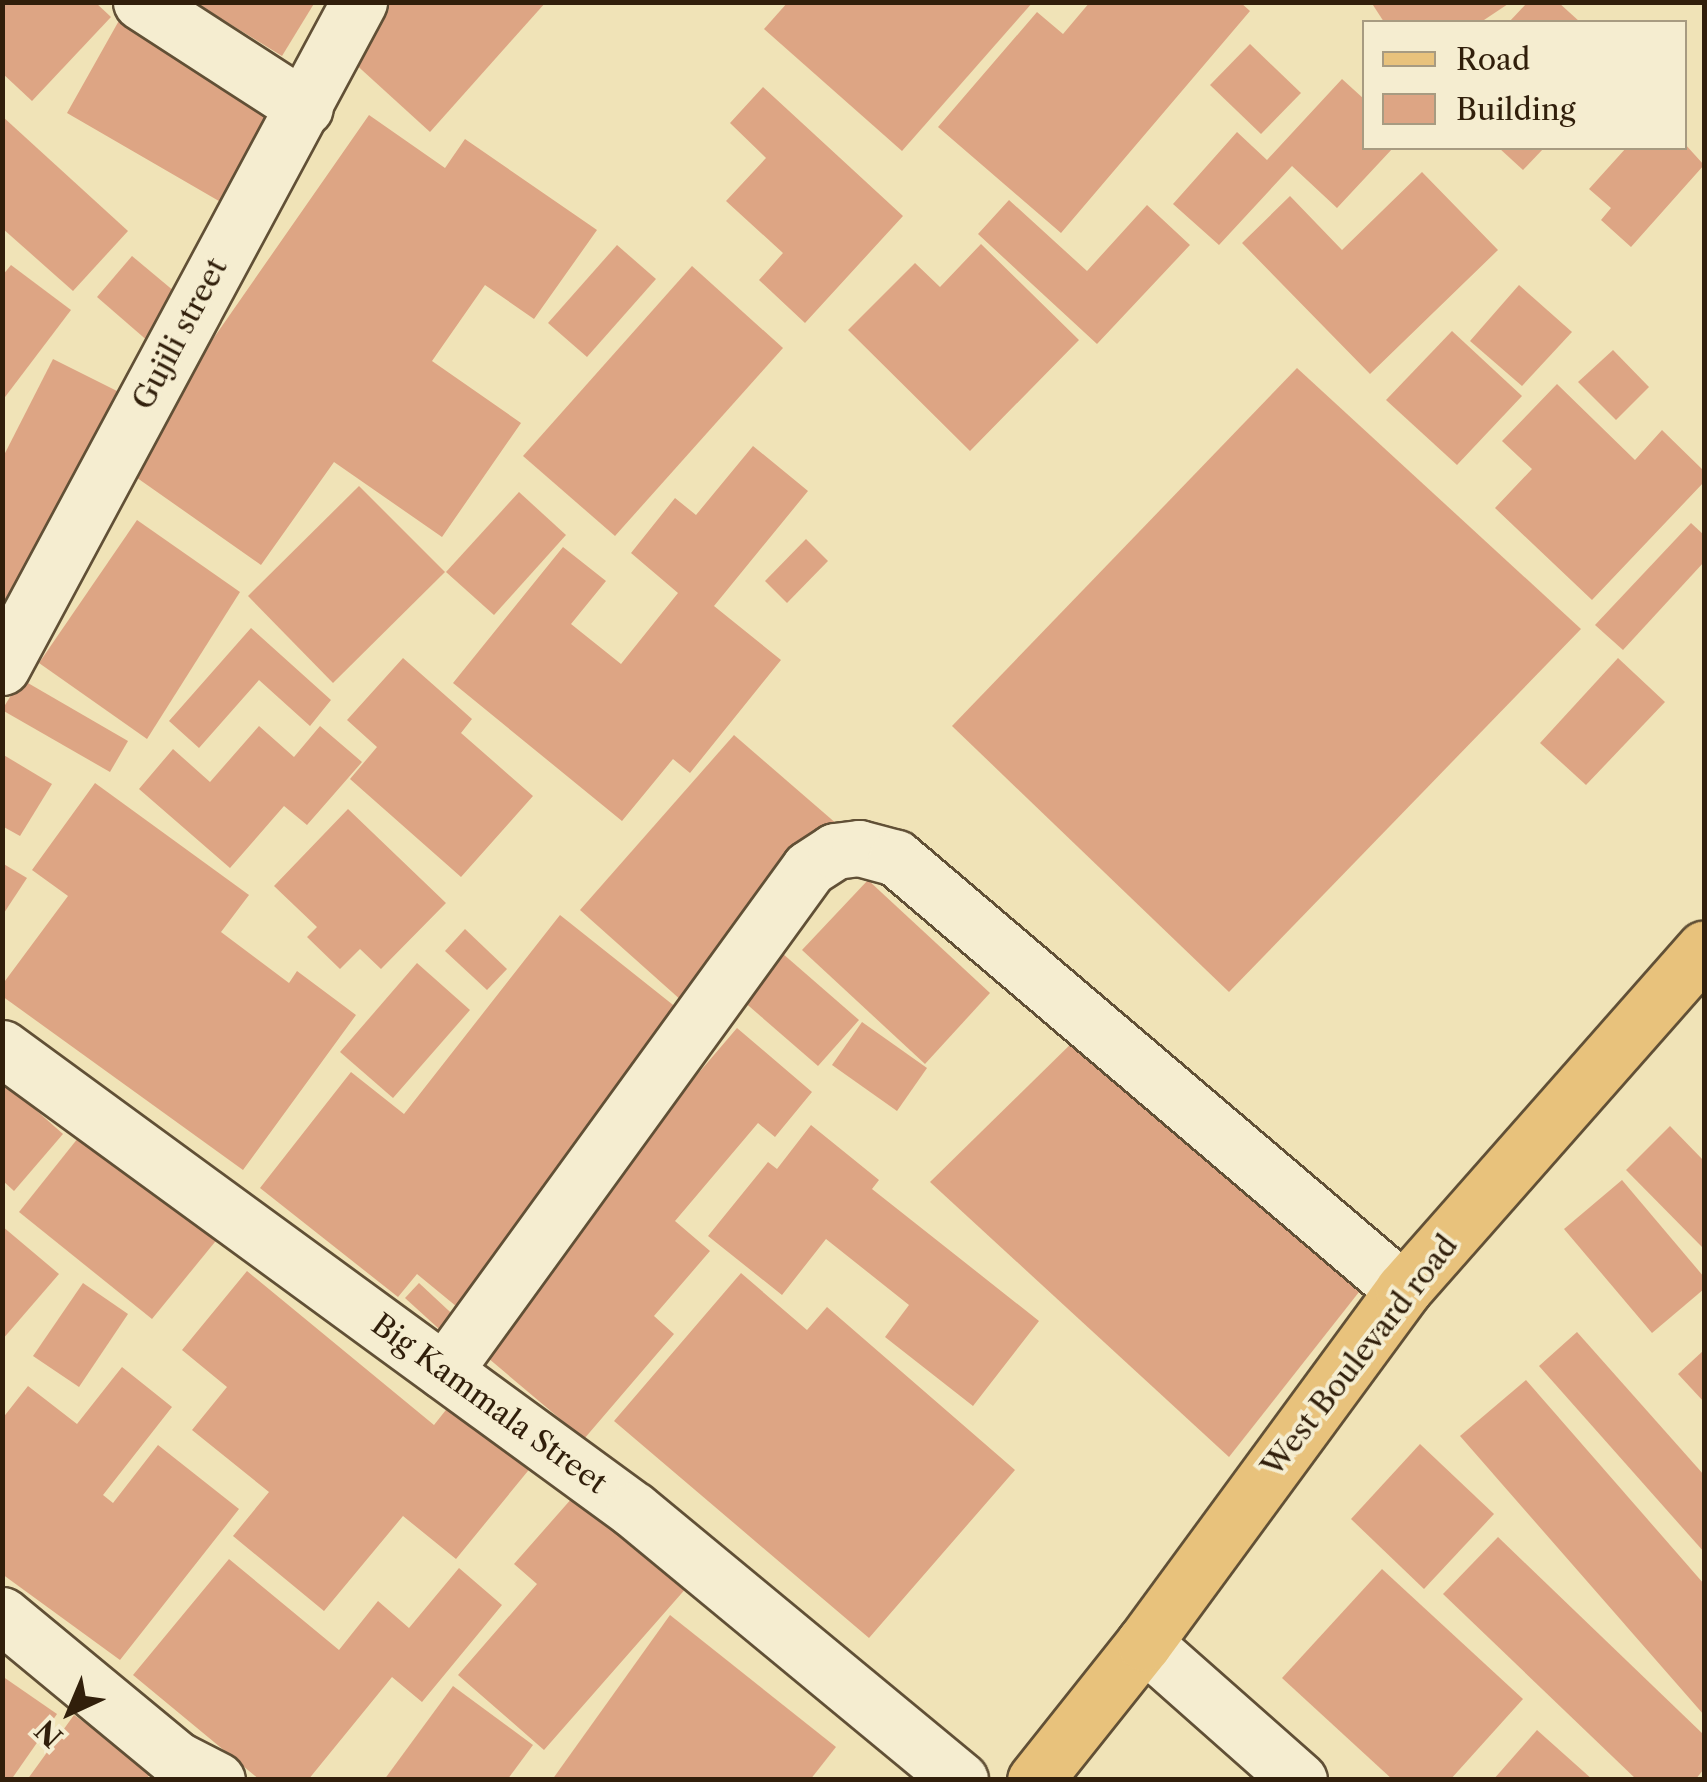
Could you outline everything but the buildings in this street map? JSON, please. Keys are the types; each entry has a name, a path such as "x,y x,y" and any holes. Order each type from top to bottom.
{"main road":[{"name":"West Boulevard road","path":"1035,1780 1144,1643 1403,1290 1704,949"}],"street":[{"path":"141,2 305,108"},
{"name":"Gujili street","path":"2,667 359,2"},
{"path":"444,1371 809,868 835,851 859,848 896,858 1403,1290"},
{"name":"Big Kammala Street","path":"2,1048 634,1510 960,1780"},
{"path":"2,1615 176,1760 217,1780"},
{"path":"1144,1643 1299,1780"}]}
